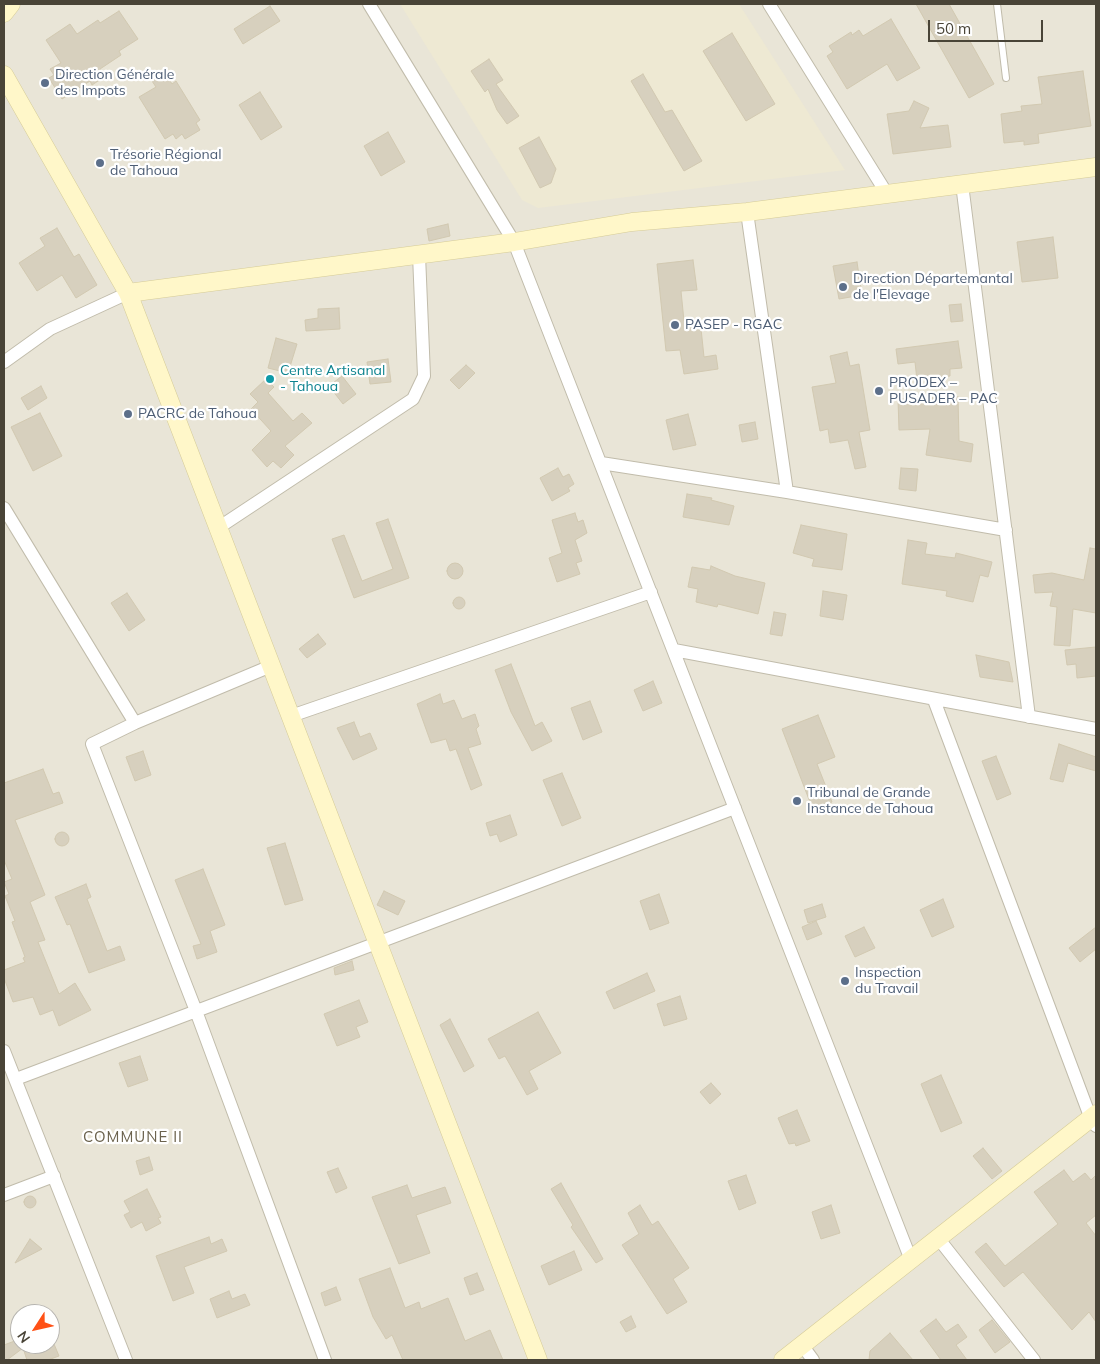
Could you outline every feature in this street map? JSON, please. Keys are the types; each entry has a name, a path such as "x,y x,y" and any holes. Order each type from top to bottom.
{"street":[{"path":"4,12 11,4"},
{"path":"369,4 514,242 911,1260"},
{"path":"769,4 887,194"},
{"path":"4,76 128,293 538,1360"},
{"path":"4,362 50,329 128,293 514,242 632,222 747,212 1096,167"},
{"path":"962,184 1029,717"},
{"path":"747,212 787,492"},
{"path":"218,528 413,399 424,376 419,255"},
{"path":"601,463 787,492 1006,530"},
{"path":"4,508 135,723"},
{"path":"291,716 651,592"},
{"path":"674,650 1096,729"},
{"path":"271,666 135,723 92,744 196,1011 325,1360"},
{"path":"783,1360 938,1238 1094,1120 934,700"},
{"path":"16,1079 735,808"},
{"path":"4,1051 126,1360"},
{"path":"4,1195 54,1176"},
{"path":"938,1238 1034,1360"},
{"path":"802,1346 813,1360"}],"lane":[{"path":"997,4 1006,78"}],"shaded area":[{"path":"4,4 1096,4 1096,1360 4,1360"},
{"path":"400,4 739,4 845,170 538,208 522,200"}],"building":[{"path":"916,4 949,4 994,84 969,98"},
{"path":"270,6 280,21 243,44 234,29"},
{"path":"119,11 138,39 119,51 121,55 100,69 104,77 92,85 90,81 62,99 49,78 54,75 50,69 61,63 46,40 70,24 77,34 98,20 100,23"},
{"path":"891,19 920,68 897,81 887,64 847,89 827,56 833,52 829,46 851,32 852,35 859,30 863,36"},
{"path":"732,33 775,104 746,121 703,51"},
{"path":"489,59 503,80 496,84 519,116 507,124 497,110 488,89 485,92 471,71"},
{"path":"1083,71 1091,126 1038,134 1039,143 1024,145 1024,141 1004,143 1001,114 1022,111 1021,106 1042,104 1038,77"},
{"path":"165,73 172,84 176,81 200,120 196,123 200,130 185,139 182,134 176,139 173,134 165,139 139,97 156,87 152,81"},
{"path":"643,74 665,112 672,110 702,161 684,171 631,81"},
{"path":"260,92 282,127 261,140 239,105"},
{"path":"914,101 929,108 920,128 948,125 951,147 893,154 887,114 909,111"},
{"path":"388,132 405,162 381,176 364,146"},
{"path":"539,137 556,169 551,183 540,188 519,148"},
{"path":"448,224 450,236 429,241 427,229"},
{"path":"57,228 74,257 79,254 97,285 76,298 62,275 37,291 19,263 45,246 40,238"},
{"path":"1053,237 1058,278 1022,282 1017,242"},
{"path":"693,260 697,290 681,291 684,321 700,319 704,357 716,355 718,369 684,374 680,350 666,351 657,264"},
{"path":"857,262 862,295 839,299 833,266"},
{"path":"961,304 963,321 951,322 949,305"},
{"path":"339,308 340,329 306,331 305,320 318,318 318,309"},
{"path":"276,338 297,344 288,373 268,368"},
{"path":"958,341 962,368 950,369 950,376 917,380 915,362 898,364 896,349"},
{"path":"847,352 850,366 859,364 870,430 859,432 866,467 855,469 848,440 830,443 828,429 820,431 812,387 836,383 830,356"},
{"path":"388,359 391,382 370,384 367,362"},
{"path":"466,365 475,373 459,389 450,380"},
{"path":"342,376 356,394 343,404 329,386"},
{"path":"266,379 274,387 268,393 293,421 302,413 312,423 285,446 294,455 281,468 273,461 267,467 252,450 271,431 251,409 258,402 250,394"},
{"path":"41,386 47,398 28,410 21,398"},
{"path":"958,397 959,441 973,444 971,462 926,455 930,429 899,430 898,399"},
{"path":"40,413 62,456 33,471 11,427"},
{"path":"688,414 696,445 673,450 666,420"},
{"path":"755,422 758,439 742,442 739,425"},
{"path":"558,468 563,477 569,474 574,484 568,488 570,491 552,501 540,478"},
{"path":"901,468 918,469 916,491 899,489"},
{"path":"687,494 712,498 711,500 734,506 729,525 683,517"},
{"path":"575,513 578,522 583,520 587,533 575,540 582,561 576,563 580,574 557,582 549,558 562,553 552,520"},
{"path":"388,519 409,578 354,598 332,539 344,535 362,581 393,569 376,523"},
{"path":"801,525 847,534 842,570 812,566 814,559 793,553"},
{"path":"908,540 927,543 925,554 955,558 956,553 992,562 988,577 980,575 973,602 946,596 947,591 902,584"},
{"path":"1090,548 1096,549 1096,613 1073,609 1070,646 1054,645 1057,607 1050,606 1053,592 1035,593 1033,575 1052,573 1084,580"},
{"path":"455,563 461,565 463,571 461,577 455,579 449,577 447,571 449,565"},
{"path":"711,566 735,576 765,583 758,614 718,604 717,607 696,602 698,589 688,587 692,567 710,570"},
{"path":"823,591 847,595 843,620 820,616"},
{"path":"127,593 145,620 129,631 111,603"},
{"path":"457,597 461,597 465,603 461,609 457,609 453,605 453,601"},
{"path":"774,612 786,614 782,636 770,634"},
{"path":"318,634 326,644 307,658 299,649"},
{"path":"1096,647 1096,676 1077,678 1076,664 1067,665 1065,650"},
{"path":"976,655 1009,662 1013,682 980,677"},
{"path":"511,664 535,726 542,722 552,741 532,751 511,712 495,670"},
{"path":"653,681 662,703 643,711 634,690"},
{"path":"440,694 443,704 454,700 462,719 475,714 479,726 476,729 481,744 468,748 482,785 471,790 456,749 450,751 446,739 431,743 417,704"},
{"path":"590,701 602,732 583,740 571,708"},
{"path":"818,715 835,757 817,764 832,802 813,810 782,729"},
{"path":"354,722 360,737 370,733 377,749 353,760 337,728"},
{"path":"1059,744 1096,757 1096,771 1068,763 1063,782 1050,779"},
{"path":"143,751 151,775 135,781 126,757"},
{"path":"996,756 1011,794 997,800 982,761"},
{"path":"43,769 53,794 59,792 63,803 15,820 45,895 30,902 45,940 38,942 59,994 75,983 91,1010 59,1026 53,1010 40,1015 33,997 13,1002 4,978 4,970 25,962 23,958 25,957 12,922 15,921 5,896 9,894 4,882 12,879 4,860 4,783"},
{"path":"562,773 581,818 562,826 543,780"},
{"path":"510,815 517,835 500,842 497,834 490,836 486,823"},
{"path":"59,832 65,832 69,839 65,846 59,846 55,842 55,836"},
{"path":"285,843 303,900 285,905 267,848"},
{"path":"203,869 225,925 210,931 217,952 197,959 193,946 201,944 175,880"},
{"path":"86,884 91,897 87,899 107,951 120,946 125,960 89,973 70,924 67,925 55,897"},
{"path":"384,891 405,901 398,915 377,905"},
{"path":"659,894 669,923 650,930 640,901"},
{"path":"943,899 954,927 932,937 920,910"},
{"path":"822,904 826,917 808,923 804,910"},
{"path":"816,921 822,934 807,940 802,927"},
{"path":"864,927 875,948 855,957 845,936"},
{"path":"1096,927 1096,949 1080,962 1069,948"},
{"path":"352,961 354,970 335,975 334,968"},
{"path":"647,973 655,991 614,1009 606,992"},
{"path":"680,996 687,1019 664,1026 657,1004"},
{"path":"359,1000 368,1022 356,1027 360,1037 337,1046 324,1014"},
{"path":"538,1012 561,1053 529,1071 538,1089 527,1095 505,1056 499,1059 488,1039"},
{"path":"450,1019 474,1066 464,1072 440,1025"},
{"path":"140,1056 148,1080 128,1087 119,1063"},
{"path":"941,1075 962,1123 941,1132 921,1084"},
{"path":"711,1083 721,1094 710,1104 700,1092"},
{"path":"797,1110 810,1141 796,1146 795,1143 789,1144 778,1118"},
{"path":"983,1148 1002,1171 992,1179 973,1156"},
{"path":"149,1157 153,1170 140,1175 136,1161"},
{"path":"338,1168 347,1188 336,1193 327,1172"},
{"path":"1064,1170 1073,1182 1085,1173 1091,1180 1096,1175 1096,1215 1086,1223 1096,1236 1096,1322 1089,1312 1072,1330 1023,1272 1004,1287 975,1252 986,1243 1005,1266 1058,1224 1034,1192"},
{"path":"746,1175 756,1203 739,1210 728,1181"},
{"path":"561,1183 603,1259 596,1263 571,1227 573,1225 551,1189"},
{"path":"407,1185 412,1198 445,1187 451,1203 416,1215 430,1253 399,1264 372,1197"},
{"path":"147,1189 161,1217 158,1218 161,1223 146,1231 142,1222 131,1228 124,1215 130,1212 124,1201"},
{"path":"28,1196 32,1196 36,1202 32,1208 28,1208 24,1204 24,1200"},
{"path":"640,1205 652,1225 658,1221 689,1268 673,1279 687,1302 667,1314 622,1245 639,1234 628,1213"},
{"path":"831,1205 840,1233 821,1239 812,1212"},
{"path":"209,1237 211,1244 222,1239 227,1251 184,1267 194,1293 173,1301 156,1256"},
{"path":"30,1239 42,1249 15,1263"},
{"path":"574,1251 582,1270 549,1285 541,1266"},
{"path":"390,1268 405,1308 419,1302 421,1309 448,1298 465,1341 490,1330 503,1360 403,1360 392,1335 386,1339 373,1317 359,1279"},
{"path":"477,1273 484,1290 470,1295 464,1278"},
{"path":"336,1287 341,1300 325,1306 321,1293"},
{"path":"229,1291 232,1299 245,1294 250,1305 217,1318 210,1299"},
{"path":"631,1316 636,1327 626,1332 620,1322"},
{"path":"936,1319 946,1332 958,1324 967,1337 956,1345 967,1360 941,1360 920,1331"},
{"path":"992,1320 1010,1342 995,1353 979,1330"},
{"path":"890,1333 913,1360 869,1360 870,1351"},
{"path":"10,1343 10,1354 15,1354 7,1360 4,1360 4,1345"},
{"path":"25,1354 58,1354 59,1356 48,1360 27,1360"}],"place":[{"name":"Direction Générale des Impots","path":"45,83"},
{"name":"Trésorie Régional de Tahoua","path":"100,163"},
{"name":"Direction Départemantal de l'Elevage","path":"843,287"},
{"name":"PASEP - RGAC","path":"675,325"},
{"name":"Centre Artisanal - Tahoua","path":"270,379"},
{"name":"PRODEX – PUSADER – PAC","path":"879,391"},
{"name":"PACRC de Tahoua","path":"128,414"},
{"name":"Tribunal de Grande Instance de Tahoua","path":"797,801"},
{"name":"Inspection du Travail","path":"845,981"}],"district":[{"name":"COMMUNE II","path":"133,1137"}]}
